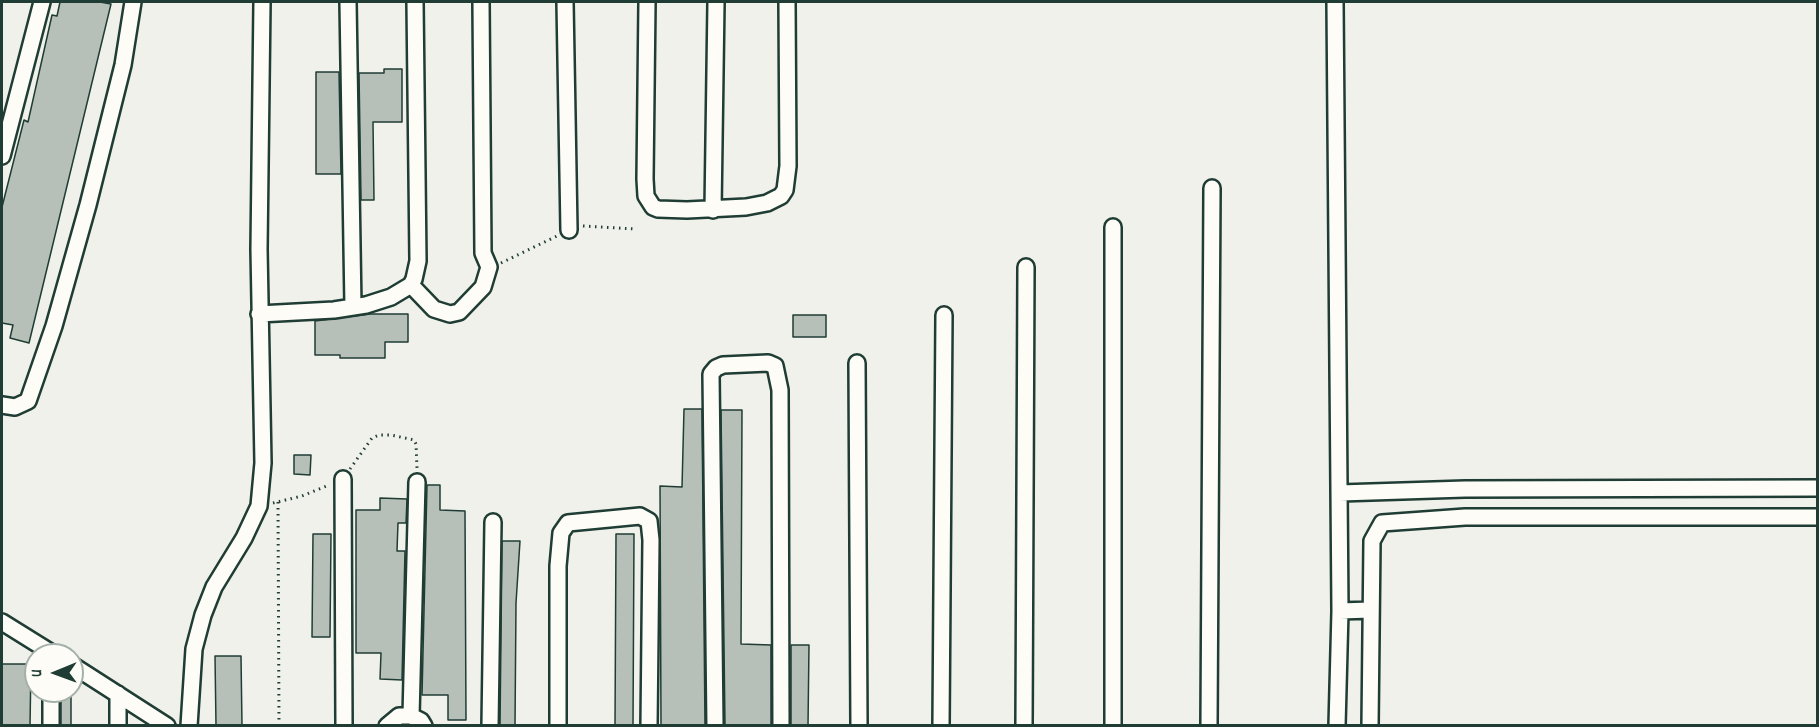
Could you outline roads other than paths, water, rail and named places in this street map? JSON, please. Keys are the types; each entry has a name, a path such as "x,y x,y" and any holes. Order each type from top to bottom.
{"street":[{"path":"2,156 42,2"},
{"path":"2,405 15,407 28,401 54,326 88,205 123,65 133,2"},
{"path":"189,726 194,649 203,615 214,587 244,538 259,506 263,464 263,390 259,314 262,2"},
{"path":"348,2 353,307"},
{"path":"259,314 353,307 391,297 411,285 417,271 415,2"},
{"path":"411,285 434,309 450,314 459,312 483,287 489,267 483,253 481,2"},
{"path":"565,2 569,230"},
{"path":"647,2 646,196 653,207 658,209 713,210 767,203 785,190 788,166 788,2"},
{"path":"713,210 716,2"},
{"path":"1335,2 1340,493 1337,726"},
{"path":"1209,726 1212,188"},
{"path":"1113,227 1113,726"},
{"path":"1024,726 1026,267"},
{"path":"941,726 944,315"},
{"path":"715,726 711,374 723,365 768,363 775,366 780,390 780,726"},
{"path":"857,363 859,726"},
{"path":"343,479 344,726"},
{"path":"411,716 417,483"},
{"path":"1746,488 1746,516"},
{"path":"1340,493 1465,489 1818,488"},
{"path":"1465,489 1465,517"},
{"path":"558,726 558,566 561,532 568,523 640,516 650,525 651,540 649,726"},
{"path":"1370,726 1372,541 1382,523 1465,517 1818,517"},
{"path":"490,726 494,522"},
{"path":"1340,611 1370,610"},
{"path":"2,622 35,643"},
{"path":"84,673 167,726"},
{"path":"118,694 118,726"},
{"path":"51,703 51,726"},
{"path":"387,726 399,716 411,716 424,726"}]}
